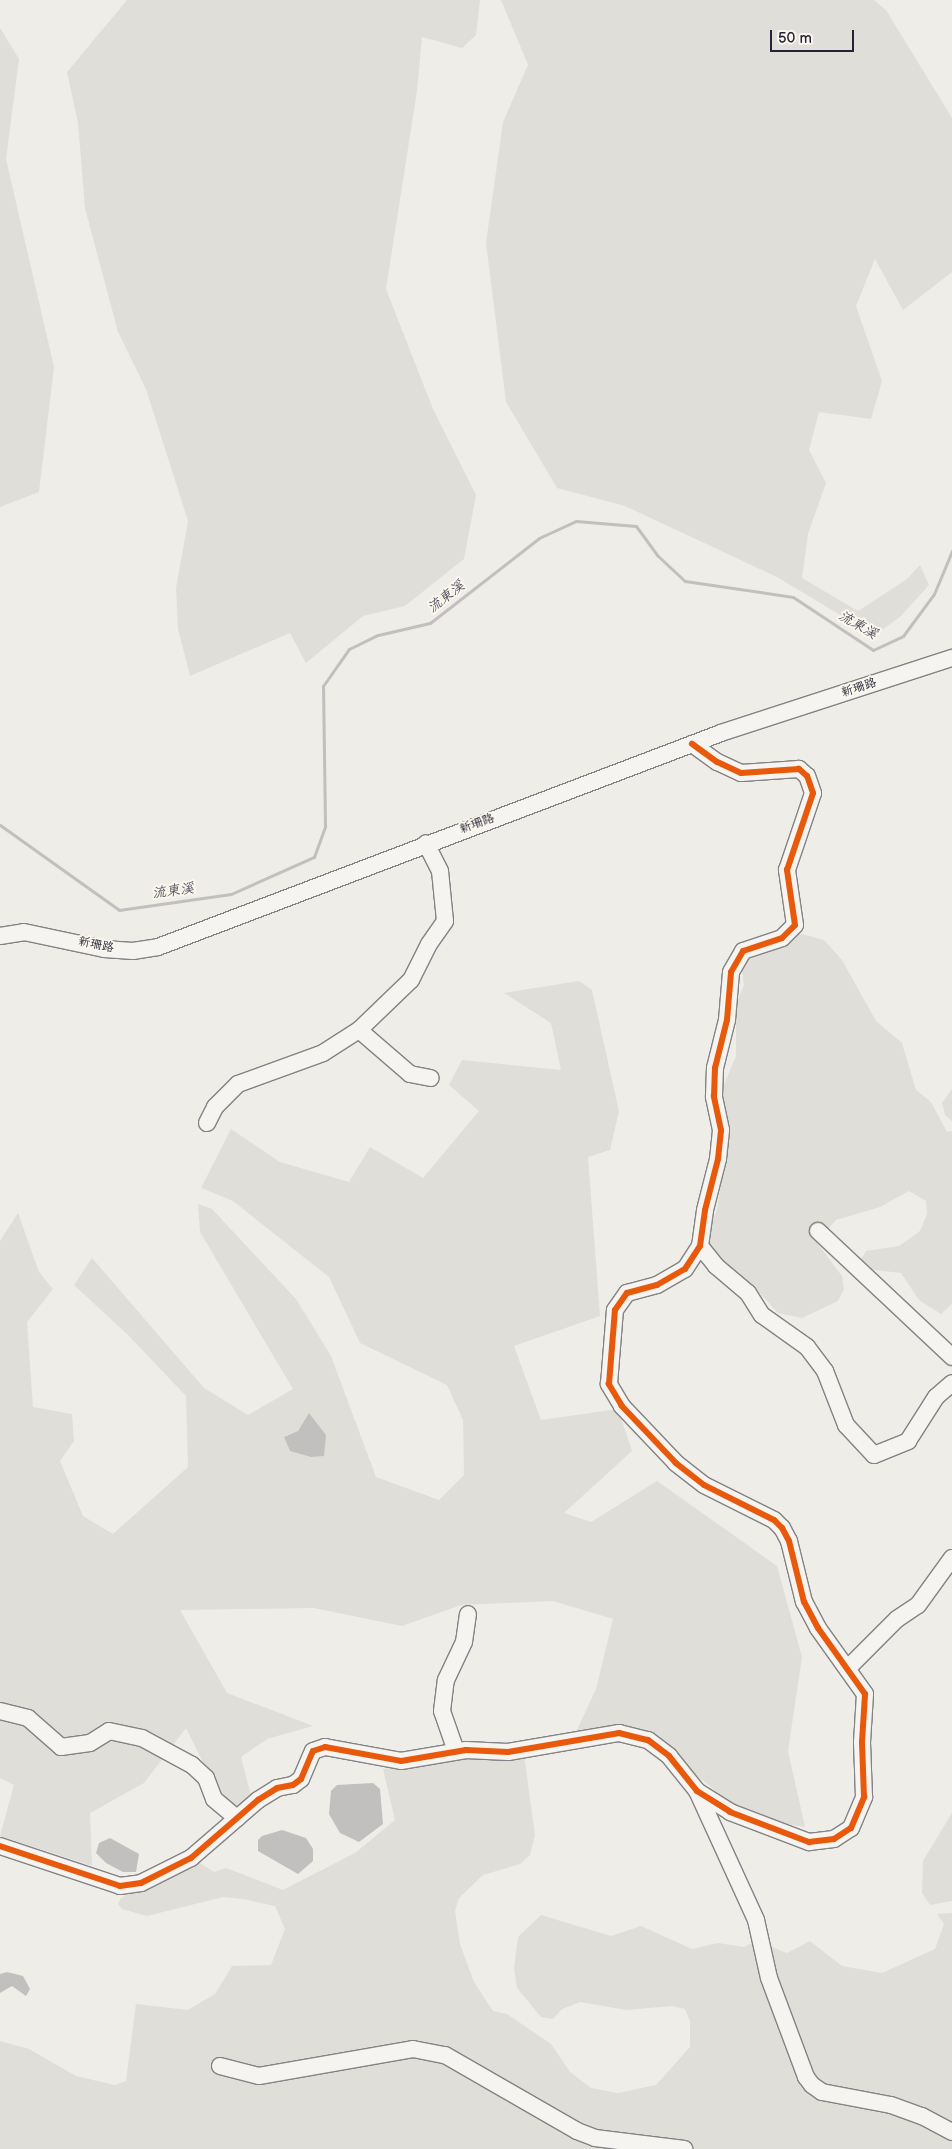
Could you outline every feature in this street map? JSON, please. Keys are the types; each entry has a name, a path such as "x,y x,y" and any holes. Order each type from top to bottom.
{"street":[{"name":"新珊路","path":"0,936 24,932 104,949 133,951 158,947 426,843 692,744 952,658"},
{"path":"692,744 717,762 741,773 799,769 807,776 813,793 787,870 795,925 782,938 743,951 731,972 727,1020 715,1068 714,1096 721,1130 718,1159 705,1210 700,1246 685,1269 657,1286 628,1293 615,1310 609,1384 622,1406 676,1463 704,1485 774,1520 782,1528 789,1541 804,1602 818,1628 865,1694 862,1742 864,1797 851,1828 844,1834 834,1839 809,1842 730,1812 697,1791"},
{"path":"207,1122 215,1107 238,1084 323,1053 359,1030 412,980 429,944 446,921 440,871 426,843"},
{"path":"359,1030 410,1074 431,1078"},
{"path":"818,1231 952,1357"},
{"path":"700,1246 716,1266 748,1293 762,1316 807,1347 825,1371 846,1425 874,1454 908,1441 936,1397 952,1383"},
{"path":"848,1668 897,1619 918,1605 952,1558"},
{"path":"456,1751 442,1711 446,1680 464,1642 468,1614"},
{"path":"0,1711 28,1718 61,1747 90,1743 109,1731 142,1738 192,1765 206,1778 214,1799 237,1818"},
{"path":"0,1846 120,1886 141,1883 191,1858 237,1818 277,1788 294,1785 301,1779 313,1751 325,1747 401,1761 456,1751 508,1752 619,1733 635,1735 648,1740 669,1756 697,1791 756,1920 769,1978 806,2078 812,2086 822,2092 891,2105 922,2116 952,2132"},
{"path":"220,2066 260,2076 413,2049 445,2055 577,2132 595,2138 684,2149"}],"shaded area":[{"path":"127,0 480,0 476,35 462,48 422,37 417,91 386,289 433,409 476,495 464,559 405,606 363,616 306,663 290,633 190,676 178,629 176,588 188,521 146,389 118,332 85,208 78,123 67,72"},
{"path":"501,0 874,0 886,10 952,118 952,272 903,310 875,259 856,306 882,381 871,419 819,412 809,450 826,483 808,534 802,578 858,611 907,579 920,565 929,585 900,617 883,629 847,619 777,577 625,506 557,488 506,402 486,243 503,122 528,65"},
{"path":"0,28 19,59 6,159 54,367 39,492 0,507"},
{"path":"798,933 824,940 842,960 876,1021 902,1043 916,1090 931,1102 947,1132 952,1131 952,1304 941,1314 919,1300 901,1273 856,1268 866,1251 899,1246 920,1231 927,1214 926,1201 909,1191 880,1207 836,1220 829,1228 818,1244 842,1276 844,1289 838,1301 802,1318 778,1313 757,1290 731,1289 711,1264 704,1239 717,1210 728,1137 721,1092 736,1056 736,1004 744,985 741,960"},
{"path":"579,981 592,990 619,1111 610,1150 588,1157 600,1316 514,1346 541,1420 618,1409 632,1451 564,1513 591,1522 657,1481 777,1566 802,1657 788,1751 805,1827 749,1818 691,1771 652,1731 576,1732 596,1689 613,1619 553,1601 461,1605 402,1626 314,1608 180,1610 227,1693 313,1726 267,1739 241,1757 252,1800 226,1809 186,1728 144,1783 90,1813 92,1866 0,1836 14,1785 0,1778 0,1241 18,1213 39,1272 53,1289 27,1322 33,1407 72,1414 74,1441 60,1461 83,1516 113,1534 188,1467 186,1396 127,1334 74,1285 92,1258 204,1388 248,1415 293,1389 200,1232 198,1204 212,1209 296,1299 331,1356 376,1477 439,1500 464,1475 463,1420 447,1385 360,1343 329,1277 233,1201 201,1188 231,1129 280,1162 349,1182 370,1147 423,1178 479,1111 449,1085 462,1060 561,1070 551,1023 504,993","holes":["310,1413 290,1451 284,1437 298,1431"]},
{"path":"952,1089 952,1121 945,1115 942,1103"},
{"path":"309,1413 326,1435 324,1456 311,1457 290,1451 284,1437 298,1431"},
{"path":"524,1755 535,1835 530,1855 520,1864 483,1875 459,1898 455,1911 460,1944 474,1982 493,2011 507,2014 551,2044 570,2072 591,2088 618,2093 656,2085 690,2047 690,2021 685,2009 672,2006 626,2010 580,2002 562,2009 553,2019 541,2017 517,1988 514,1969 518,1937 541,1915 611,1936 641,1926 692,1949 718,1943 744,1947 756,1941 787,1953 810,1941 842,1966 882,1973 935,1949 944,1924 937,1914 952,1913 952,2149 0,2149 0,2041 29,2049 76,2076 115,2085 126,2081 136,2004 188,2010 215,1994 232,1966 271,1965 285,1929 275,1906 243,1899 223,1897 147,1916 122,1909 118,1904 121,1898 197,1861 214,1872 226,1868 283,1890 355,1853 395,1820 383,1769 473,1757 499,1760"},
{"path":"373,1783 380,1789 383,1824 359,1842 340,1833 329,1814 331,1791 337,1785"},
{"path":"952,1813 952,1901 930,1905 922,1893 923,1861"},
{"path":"282,1830 306,1838 313,1849 313,1861 298,1874 258,1851 258,1840 262,1836"},
{"path":"110,1838 139,1854 136,1872 123,1872 106,1863 96,1853 99,1843"},
{"path":"7,1972 23,1976 30,1989 26,1996 12,1986 0,1993 0,1974"}],"waterway":[{"name":"流東溪","path":"0,825 119,910 231,894 314,857 325,826 323,686 349,649 378,635 430,623 539,538 576,521 636,526 658,556 685,581 793,597 873,650 903,636 934,594 952,551"}],"cycle path":[{"path":"0,1846 120,1886 141,1883 191,1858 258,1800 277,1788 293,1785 301,1779 313,1751 325,1747 401,1761 466,1750 508,1752 619,1733 648,1740 669,1756 697,1791 730,1812 809,1842 834,1839 851,1828 864,1797 862,1742 865,1694 818,1628 804,1602 789,1541 782,1528 774,1520 704,1485 676,1463 622,1406 609,1384 615,1310 627,1293 657,1285 685,1269 700,1246 705,1210 718,1159 721,1130 714,1096 715,1068 727,1020 731,972 743,951 782,938 795,925 787,870 813,793 807,776 799,769 741,773 717,762 692,744"}]}
